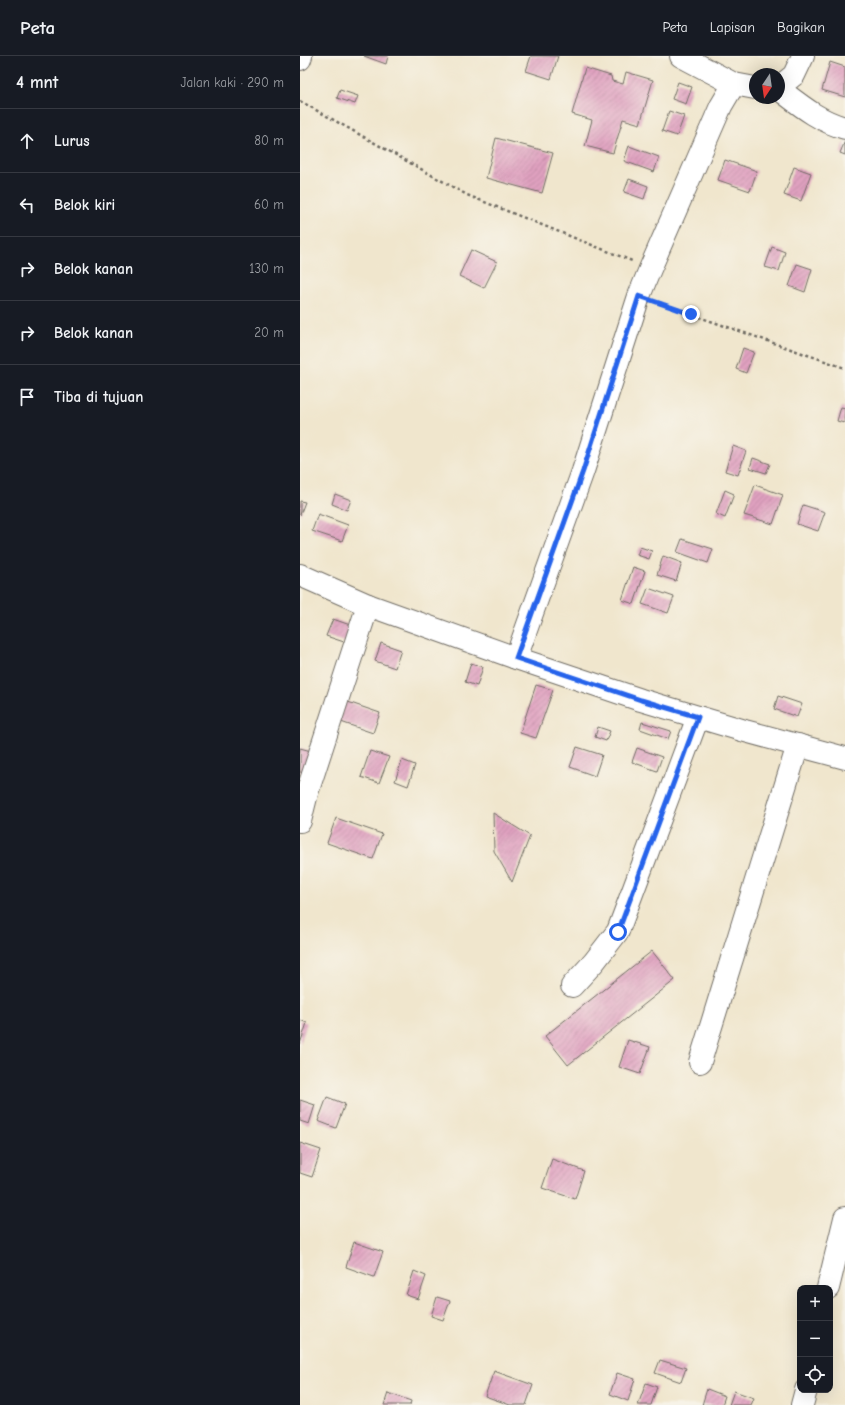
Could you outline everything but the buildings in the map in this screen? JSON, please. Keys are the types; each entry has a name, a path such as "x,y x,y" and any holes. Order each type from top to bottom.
{"street":[{"path":"681,56 734,84 749,87"},
{"path":"785,83 794,75 802,56"},
{"path":"516,658 583,471 639,296 721,106 734,84"},
{"path":"785,93 812,114 845,128"},
{"path":"300,575 368,605 516,658 641,700 845,758"},
{"path":"300,821 307,793 368,605"},
{"path":"572,986 618,932 698,717"},
{"path":"700,1062 798,745"},
{"path":"829,1285 845,1218"},
{"path":"802,1405 805,1393"}],"path":[{"path":"300,101 467,195 650,268"},
{"path":"639,296 845,368"}],"route":[{"path":"618,932 698,717 641,700 516,658 583,471 639,296 691,314"}]}
